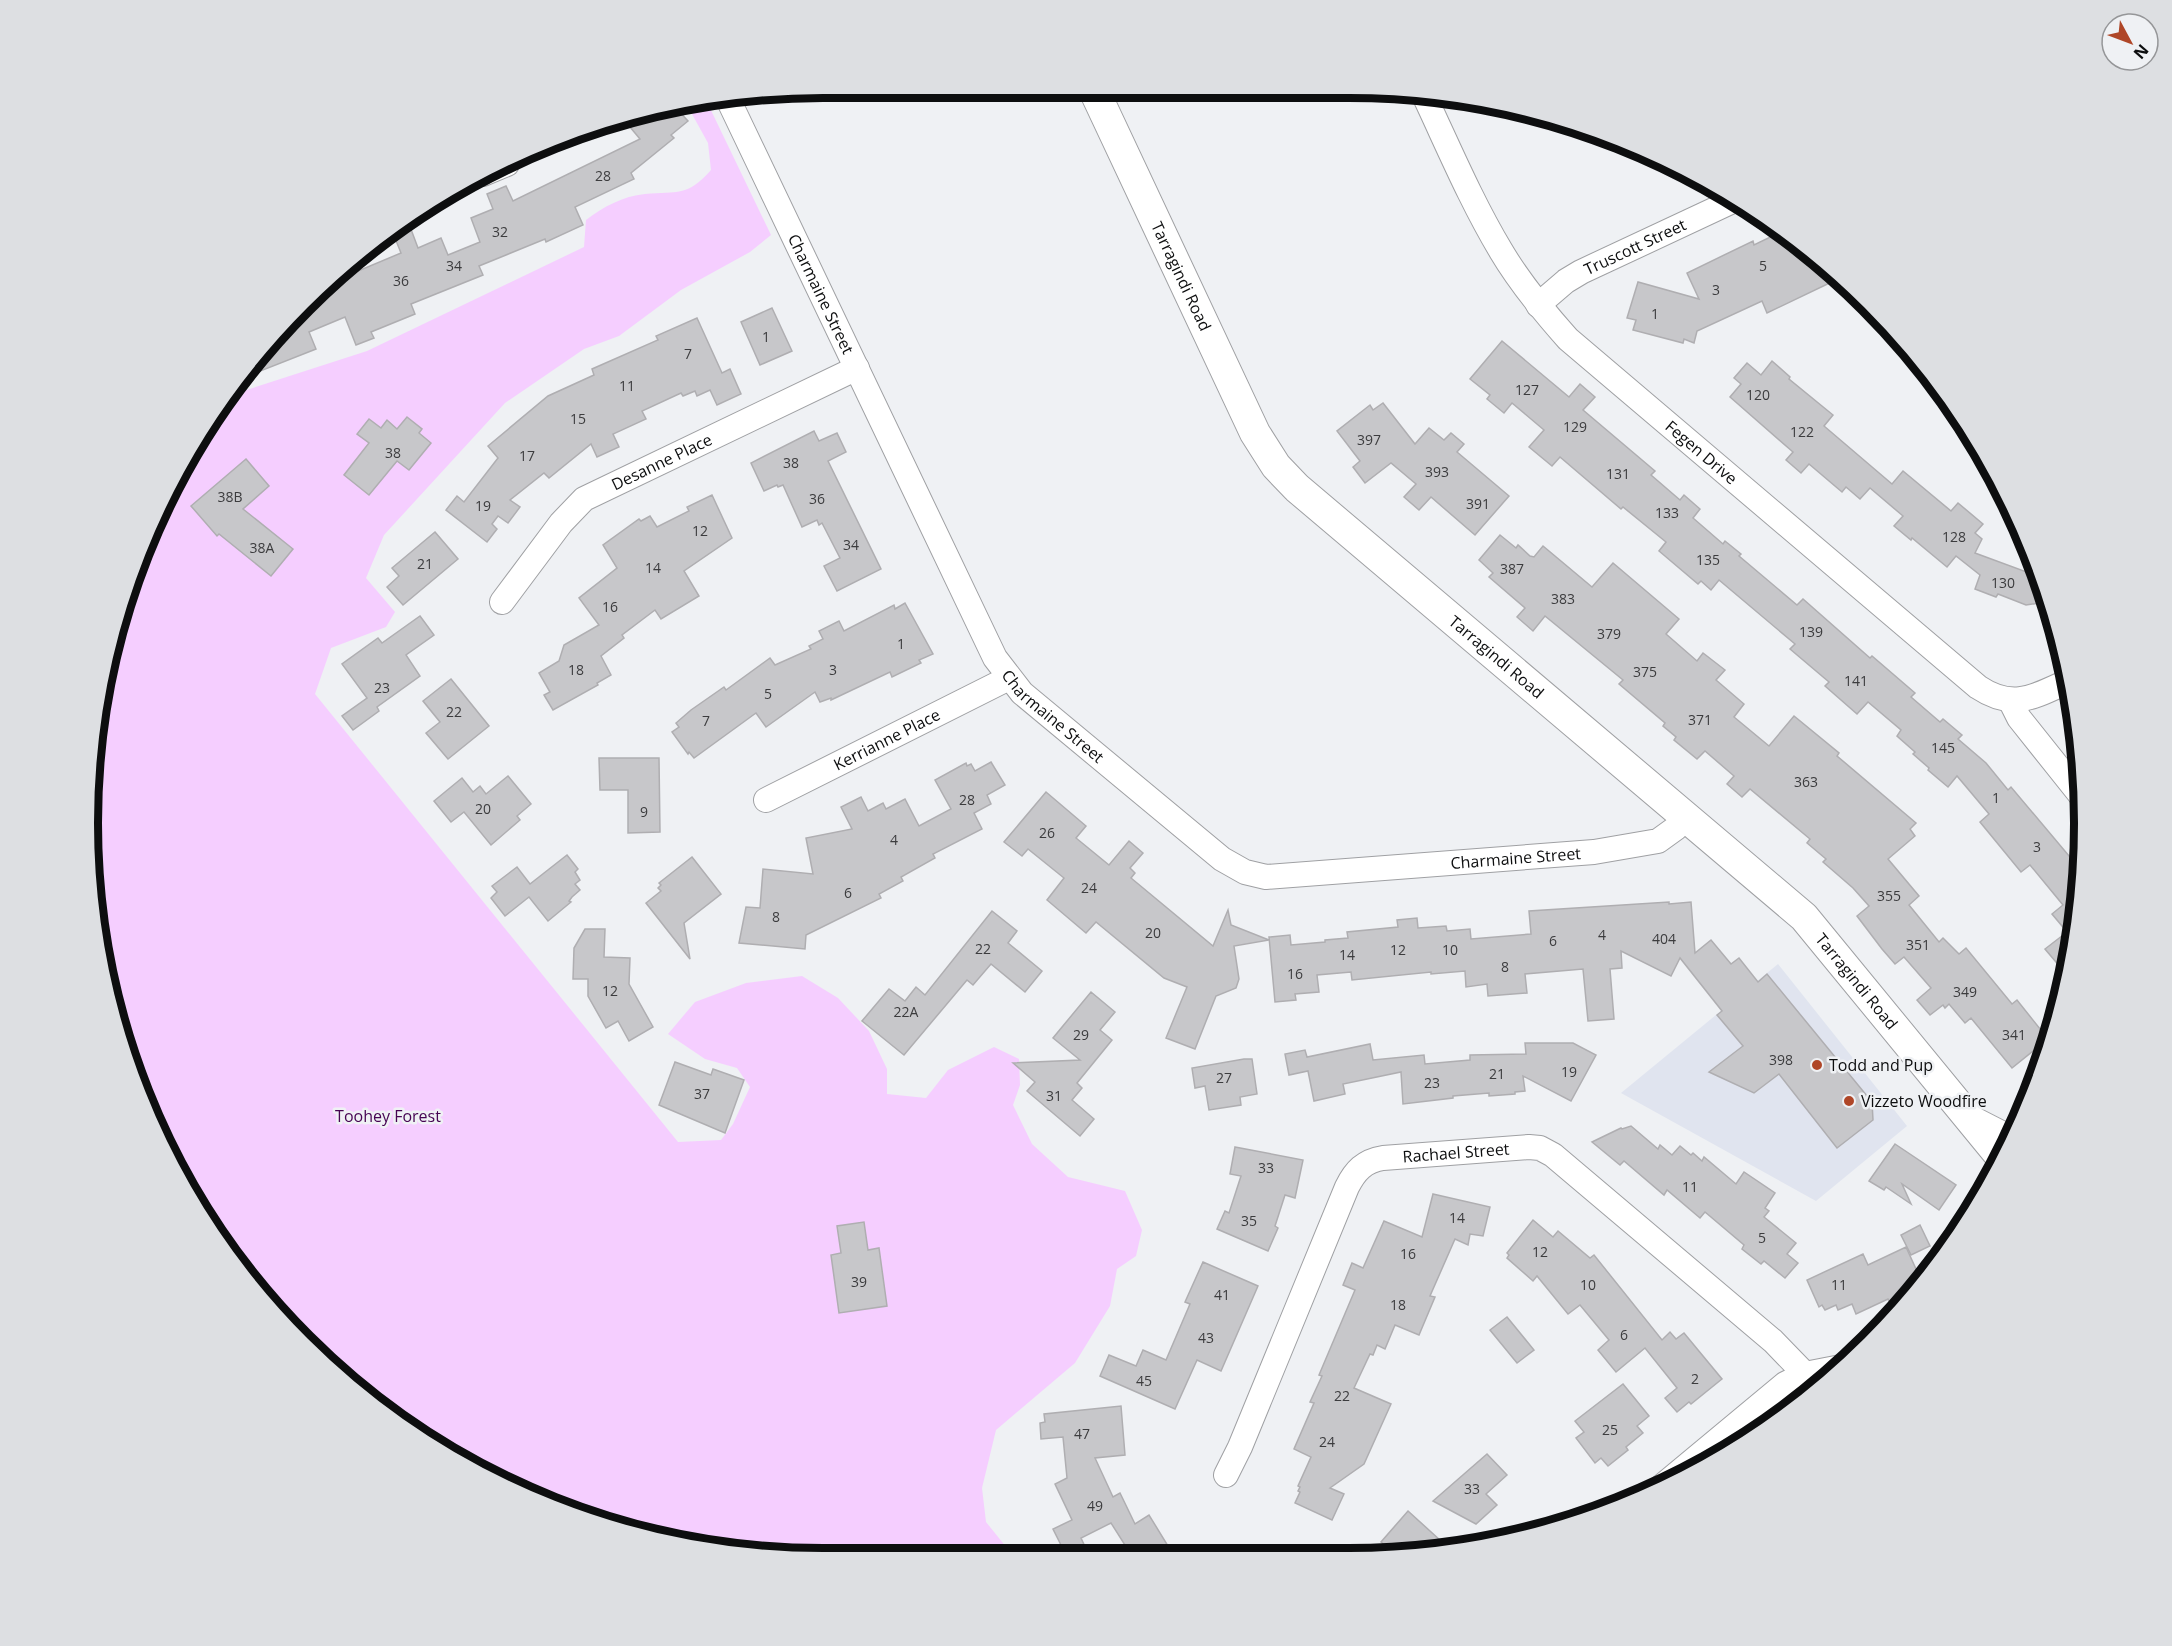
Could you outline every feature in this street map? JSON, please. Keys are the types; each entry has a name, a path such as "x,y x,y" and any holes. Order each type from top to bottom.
{"street":[{"name":"Tarragindi Road","path":"1097,98 1255,433 1275,466 1297,488 1812,926 1996,1151"},
{"name":"Fegen Drive","path":"1427,102 1487,228 1538,305 1568,339 1969,679 1993,697 2010,700"},
{"name":"Charmaine Street","path":"730,104 983,636 1009,678 1029,699 1222,859 1245,872 1266,877 1594,852 1658,841 1676,828 1685,816"},
{"name":"Truscott Street","path":"1538,305 1566,281 1581,272 1726,204"},
{"name":"Desanne Place","path":"502,602 567,515 584,499 857,368"},
{"name":"Kerrianne Place","path":"766,800 1009,678"},
{"path":"2061,684 2030,697 2010,700 2019,718 2073,786"},
{"path":"1965,1114 2004,1134"},
{"name":"Rachael Street","path":"1226,1475 1240,1448 1351,1178 1364,1164 1383,1158 1529,1147 1544,1149 1773,1341 1805,1374"},
{"path":"1690,1463 1785,1384 1805,1374 1825,1370"}],"shaded area":[{"path":"1778,964 1907,1126 1816,1201 1621,1093"}],"green space":[{"name":"Toohey Forest","path":"709,107 771,235 750,252 681,290 619,336 584,349 505,403 384,535 366,578 395,612 386,627 331,648 315,694 678,1142 721,1140 733,1124 750,1087 737,1068 705,1059 668,1034 695,1002 746,983 802,976 838,998 869,1031 887,1069 887,1094 926,1098 948,1070 994,1047 1019,1059 1020,1085 1013,1105 1032,1144 1068,1177 1125,1191 1142,1230 1136,1256 1117,1269 1110,1306 1075,1363 996,1430 982,1488 986,1522 1007,1548 776,1547 681,1535 635,1524 545,1493 502,1474 420,1426 381,1399 310,1336 247,1265 220,1226 172,1144 153,1101 122,1011 111,965 99,870 98,823 99,776 111,681 136,590 172,502 195,460 239,392 367,351 584,247 586,220 599,211 637,195 688,189 703,179 711,170 708,143 690,110"}],"building":[{"path":"679,111 688,121 671,135 674,138 631,173 634,179 575,207 583,225 546,242 545,239 479,266 483,275 411,304 415,314 371,332 374,338 356,345 345,317 309,332 316,349 253,374 310,310 351,273 401,253 395,237 410,227 418,248 441,238 448,255 480,242 471,218 493,209 487,194 506,186 513,201 640,139 628,124"},
{"path":"1774,235 1831,282 1767,313 1762,301 1697,331 1694,343 1684,339 1683,343 1633,330 1636,320 1627,318 1638,282 1699,299 1687,273 1753,241 1754,245"},
{"path":"772,308 792,351 760,365 741,322"},
{"path":"697,318 722,373 730,369 741,394 717,405 710,390 697,396 695,391 683,396 681,393 642,411 646,419 613,434 619,447 597,457 591,444 549,478 544,473 510,500 520,507 508,523 498,516 492,524 497,529 487,542 446,510 457,496 464,502 498,458 488,446 548,396 594,375 592,369 658,340 656,336"},
{"path":"1502,341 1569,397 1580,384 1595,397 1583,410 1655,471 1651,475 1680,500 1684,495 1700,509 1693,518 1723,544 1725,541 1741,554 1739,556 1797,605 1803,599 1870,658 1872,656 1915,693 1911,697 1940,722 1943,719 1962,735 1958,739 1986,763 2008,790 2011,787 2073,861 2066,931 2052,914 2063,905 2030,865 2021,872 1980,822 1989,814 1957,776 1948,787 1928,770 1929,768 1913,754 1915,752 1897,736 1901,730 1868,702 1857,714 1825,686 1829,682 1790,649 1795,644 1719,580 1711,590 1701,581 1698,584 1659,551 1666,542 1623,507 1621,509 1560,457 1552,466 1529,447 1544,430 1512,403 1504,413 1487,399 1490,395 1470,379"},
{"path":"1772,361 1790,377 1789,379 1833,415 1824,426 1892,484 1903,471 1951,511 1958,503 1983,524 1975,533 1982,539 1975,553 2030,573 2040,603 2026,605 1998,594 1996,597 1975,589 1980,575 1956,556 1947,567 1912,538 1911,540 1894,526 1903,516 1870,488 1860,499 1846,487 1842,492 1809,464 1801,473 1786,460 1793,452 1730,397 1741,384 1734,378 1747,363 1761,375"},
{"path":"1383,403 1415,444 1429,428 1444,440 1451,433 1464,444 1457,452 1509,496 1475,535 1431,497 1419,510 1404,497 1416,484 1391,463 1365,483 1353,467 1360,461 1337,431 1370,405 1373,410"},
{"path":"407,417 422,429 419,433 431,443 409,470 397,461 369,495 344,475 369,443 357,434 369,419 381,428 387,420 397,429"},
{"path":"814,431 819,441 837,433 846,452 828,461 881,569 837,591 824,566 840,558 822,523 819,525 817,520 802,527 783,485 778,487 777,485 764,491 751,463"},
{"path":"246,459 269,486 243,509 293,549 271,576 219,534 217,536 191,506"},
{"path":"712,495 732,538 684,571 699,596 661,619 655,610 622,635 624,638 601,656 611,675 597,683 598,685 553,710 544,695 550,692 539,673 559,661 564,645 599,625 579,598 617,568 603,545 639,519 641,521 650,516 657,527 689,511 687,507"},
{"path":"435,532 458,559 403,605 387,587 399,576 392,568"},
{"path":"1500,535 1516,548 1518,545 1530,556 1534,557 1543,546 1592,587 1613,563 1679,619 1666,634 1697,661 1703,653 1725,670 1716,680 1744,704 1734,717 1769,746 1794,716 1839,753 1837,756 1916,823 1910,829 1915,836 1888,859 1919,896 1909,905 1939,942 1943,938 1959,954 1966,948 2012,1004 2017,1000 2043,1033 2039,1046 2012,1068 1971,1018 1965,1023 1949,1004 1945,1008 1943,1005 1930,1015 1917,1000 1931,988 1904,957 1895,964 1882,949 1857,916 1869,906 1853,888 1823,862 1826,859 1807,843 1810,839 1750,789 1742,797 1727,784 1734,776 1705,751 1697,759 1674,740 1676,737 1663,726 1665,723 1619,684 1623,680 1545,616 1533,631 1517,617 1525,608 1489,577 1493,573 1479,560"},
{"path":"905,603 933,654 919,660 921,663 892,677 890,672 831,700 831,698 820,702 815,692 766,727 756,713 694,758 689,752 688,754 672,732 679,727 676,723 691,710 724,687 726,690 770,658 775,665 811,649 809,646 823,639 819,631 839,621 844,631 894,605 895,609"},
{"path":"420,616 434,635 406,655 420,676 377,707 379,711 353,730 342,716 367,698 342,664 378,638 382,643"},
{"path":"451,679 489,726 448,759 426,733 440,722 423,701"},
{"path":"599,758 659,758 660,832 628,833 628,790 600,790"},
{"path":"991,762 1005,785 987,795 991,804 974,813 982,829 933,854 935,858 901,877 903,881 879,894 881,898 806,935 805,949 739,943 746,907 760,908 763,869 813,874 806,838 852,829 841,807 861,797 868,811 883,803 886,809 905,799 919,826 951,809 935,780 966,763 967,766 971,764 975,771"},
{"path":"508,776 531,804 517,816 520,820 491,845 464,812 451,822 434,801 462,778 473,792 480,786 486,794"},
{"path":"1046,792 1086,826 1076,838 1109,865 1129,841 1143,853 1130,868 1135,873 1131,878 1213,946 1228,910 1231,925 1269,940 1234,946 1239,979 1236,988 1216,996 1195,1049 1166,1038 1187,987 1164,978 1096,922 1086,933 1047,900 1064,878 1028,849 1022,856 1004,842"},
{"path":"567,855 578,869 575,872 580,880 575,884 580,890 569,901 571,902 548,921 529,897 505,916 491,898 497,892 492,886 517,867 530,884"},
{"path":"692,857 721,894 684,923 690,959 646,903 661,891 658,888 661,885 659,883"},
{"path":"1669,902 1669,904 1691,902 1695,953 1711,940 1731,964 1739,958 1758,982 1767,974 1872,1102 1873,1120 1837,1148 1779,1074 1754,1093 1709,1072 1743,1046 1717,1015 1722,1011 1680,958 1671,976 1621,951 1622,968 1610,969 1614,1019 1588,1021 1583,969 1525,974 1527,993 1488,996 1487,984 1466,987 1465,971 1352,980 1351,972 1317,975 1319,992 1295,994 1296,1000 1275,1002 1269,937 1290,935 1291,945 1325,942 1325,940 1348,938 1347,932 1398,927 1397,920 1417,918 1418,928 1446,926 1447,931 1470,929 1471,939 1531,934 1529,911"},
{"path":"992,911 1017,931 1008,943 1042,971 1025,992 991,964 973,985 967,980 904,1055 862,1021 889,989 905,1001 916,987 925,995"},
{"path":"585,929 605,929 604,957 630,958 629,984 653,1027 629,1041 618,1021 606,1028 588,996 588,979 573,979 574,948"},
{"path":"2066,933 2060,967 2045,949"},
{"path":"1091,992 1115,1012 1100,1030 1112,1040 1077,1083 1082,1088 1072,1100 1094,1119 1080,1136 1027,1091 1035,1082 1013,1063 1080,1060 1053,1038"},
{"path":"1525,1043 1573,1043 1596,1055 1571,1101 1523,1076 1525,1091 1515,1092 1515,1094 1489,1096 1489,1093 1453,1096 1453,1098 1403,1104 1401,1072 1343,1084 1345,1094 1314,1101 1308,1071 1289,1075 1285,1054 1305,1050 1307,1057 1370,1044 1373,1060 1424,1055 1425,1064 1470,1060 1470,1055 1526,1054"},
{"path":"1252,1059 1257,1094 1240,1097 1241,1105 1209,1110 1205,1086 1195,1088 1192,1068"},
{"path":"675,1062 711,1075 713,1069 744,1080 725,1133 659,1105"},
{"path":"1631,1126 1658,1149 1660,1145 1672,1155 1680,1146 1702,1161 1704,1157 1736,1184 1744,1172 1775,1193 1765,1208 1769,1211 1764,1217 1796,1243 1787,1254 1798,1263 1785,1278 1764,1261 1761,1264 1742,1249 1744,1245 1705,1212 1700,1218 1667,1190 1664,1195 1624,1161 1620,1165 1592,1142 1621,1128"},
{"path":"1895,1144 1956,1185 1939,1210 1902,1184 1911,1204 1886,1187 1884,1190 1869,1181"},
{"path":"1235,1147 1303,1160 1295,1198 1285,1195 1275,1226 1278,1228 1268,1251 1217,1229 1225,1211 1229,1213 1241,1176 1230,1174"},
{"path":"1433,1194 1490,1207 1483,1236 1470,1234 1468,1245 1455,1239 1430,1296 1435,1297 1419,1335 1395,1325 1385,1349 1377,1345 1373,1355 1370,1354 1354,1388 1391,1404 1364,1464 1330,1488 1344,1494 1332,1520 1295,1503 1300,1492 1298,1486 1311,1457 1294,1449 1314,1403 1310,1402 1322,1376 1319,1375 1355,1290 1343,1285 1352,1263 1363,1268 1384,1221 1422,1237"},
{"path":"1533,1220 1553,1237 1558,1231 1590,1258 1594,1255 1662,1340 1670,1332 1676,1339 1684,1333 1722,1379 1691,1404 1689,1402 1677,1412 1665,1398 1677,1388 1645,1348 1616,1372 1598,1350 1609,1340 1580,1305 1568,1314 1537,1276 1533,1281 1507,1258 1509,1255 1507,1253"},
{"path":"864,1222 868,1250 879,1248 887,1306 839,1313 831,1255 841,1253 837,1226"},
{"path":"1920,1225 1930,1246 1911,1255 1901,1235"},
{"path":"1906,1247 1918,1273 1891,1305 1888,1299 1856,1314 1852,1304 1838,1310 1836,1305 1825,1310 1822,1305 1819,1307 1807,1280 1863,1254 1868,1265"},
{"path":"1203,1262 1258,1286 1221,1371 1197,1360 1175,1409 1100,1376 1109,1355 1136,1366 1143,1350 1166,1360 1190,1304 1185,1302"},
{"path":"1507,1317 1534,1350 1517,1363 1490,1330"},
{"path":"1623,1384 1649,1416 1637,1426 1643,1433 1626,1447 1628,1450 1608,1466 1601,1458 1595,1463 1576,1438 1584,1432 1575,1421"},
{"path":"1121,1406 1125,1455 1095,1458 1113,1497 1120,1493 1135,1524 1149,1515 1168,1546 1165,1548 1127,1548 1111,1523 1081,1538 1086,1548 1062,1548 1053,1529 1072,1520 1055,1484 1067,1478 1063,1437 1041,1439 1040,1423 1045,1422 1044,1414"},
{"path":"1487,1454 1507,1475 1486,1494 1497,1505 1476,1524 1433,1501"},
{"path":"1408,1511 1442,1542 1387,1547 1381,1542"}],"place":[{"name":"Todd and Pup","path":"1817,1065"},
{"name":"Vizzeto Woodfire","path":"1849,1101"}]}
